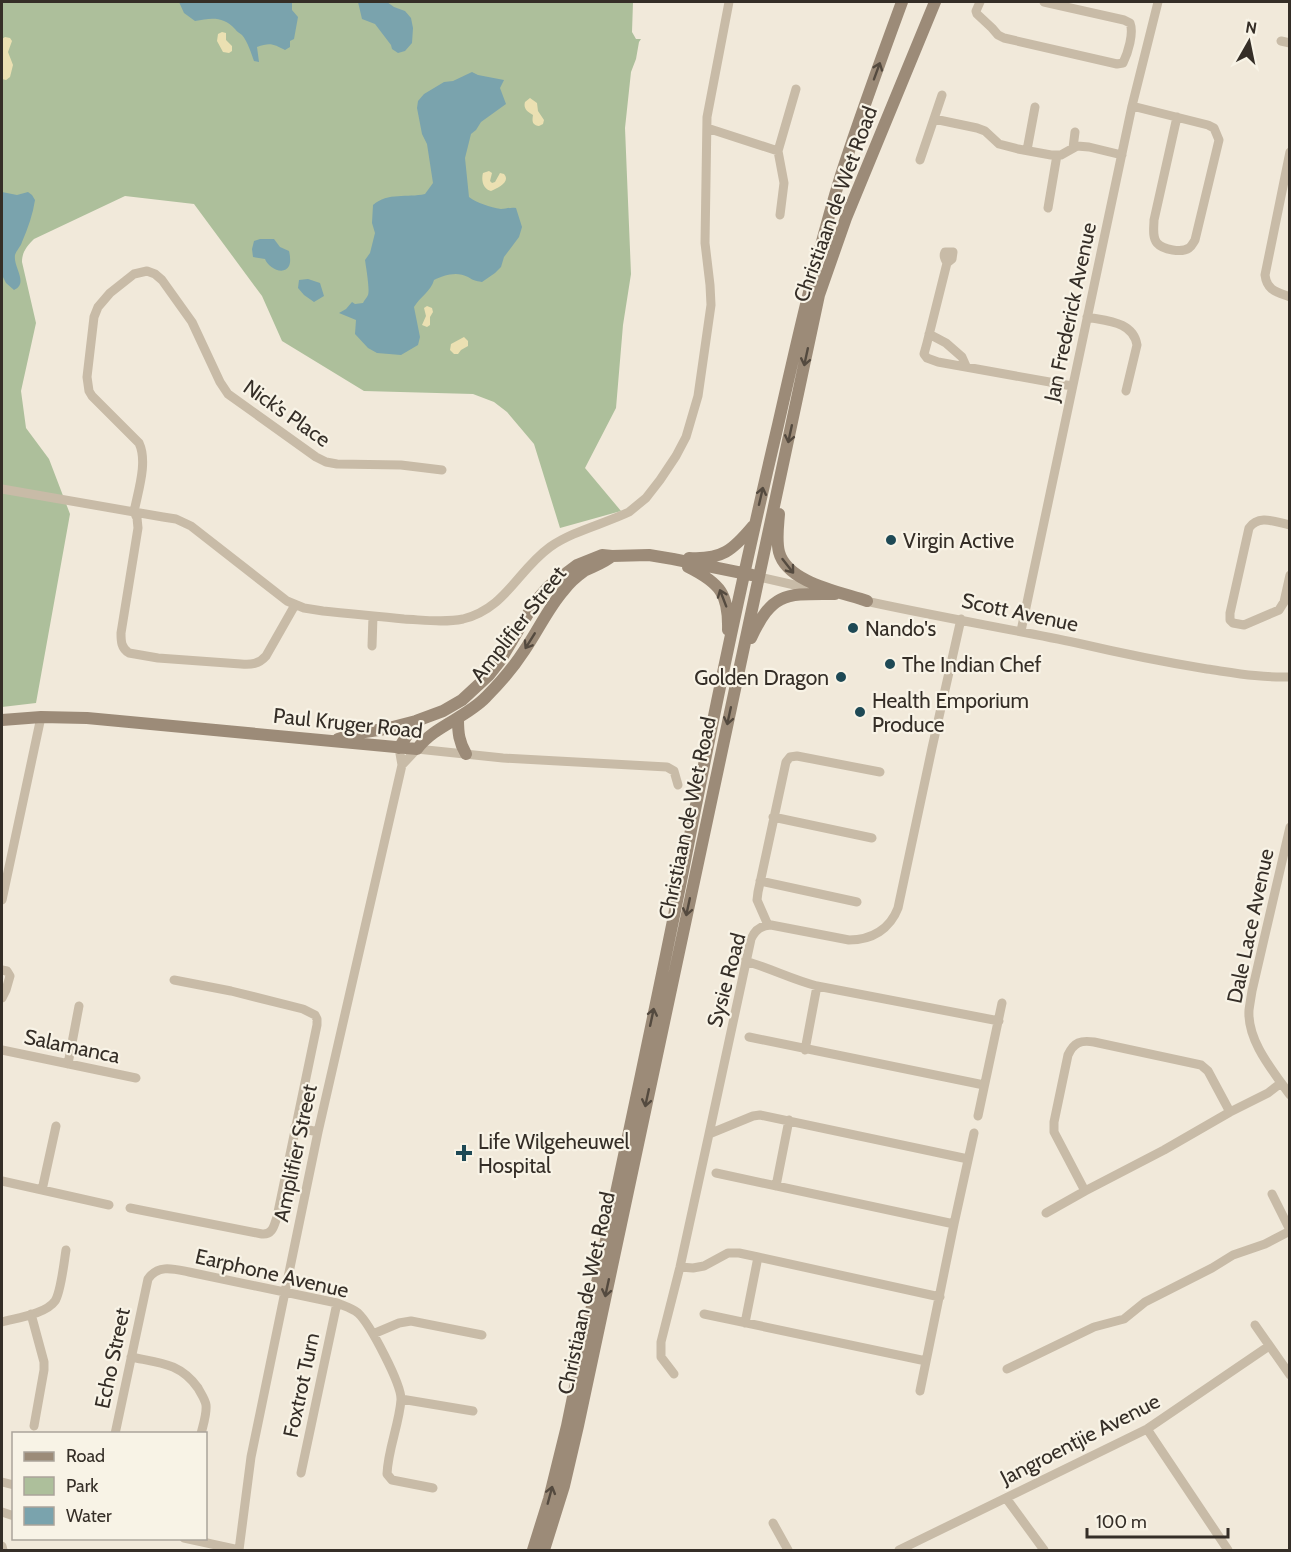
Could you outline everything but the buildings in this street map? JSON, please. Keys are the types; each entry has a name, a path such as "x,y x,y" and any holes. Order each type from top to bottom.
{"main road":[{"name":"Christiaan de Wet Road","path":"533,1551 567,1426 755,522 800,328 834,200 902,2"},
{"name":"Christiaan de Wet Road","path":"544,1551 564,1486 578,1426 815,313 826,272 846,218 935,2"},
{"path":"783,468 778,532 779,552 782,560 794,573 807,581 867,601"},
{"path":"649,555 695,558 721,554 736,545 755,522"},
{"name":"Amplifier Street","path":"333,741 358,733 416,721 443,711 462,700 500,661 535,602 549,586 576,566 602,555 649,555 745,574"},
{"name":"Amplifier Street","path":"417,749 430,736 484,700 524,652 545,615 564,590 581,573 605,562 612,556"},
{"path":"673,559 712,581 724,596 728,622 727,656"},
{"name":"Scott Avenue","path":"745,574 759,577"},
{"path":"742,657 760,619 774,602 791,596 836,594"},
{"name":"Paul Kruger Road","path":"2,720 41,717 87,718 417,749"},
{"path":"458,719 460,744 466,754"},
{"path":"399,748 416,721"}],"street":[{"path":"2,489 176,519 191,526 295,605 323,612 442,621 475,615 498,602 532,563 551,546 629,512 646,498 676,456 686,437 698,396 711,294 705,243 707,128 709,104 729,2"},
{"path":"980,2 976,10 978,17 1000,37 1117,64 1123,63 1132,31 1130,23 1044,2"},
{"name":"Jan Frederick Avenue","path":"1021,631 1132,106 1158,2"},
{"path":"780,215 784,183 778,151 796,89"},
{"path":"920,160 942,95"},
{"path":"1132,106 1177,117 1208,125 1214,128 1219,140 1195,240 1189,248 1181,251 1162,247 1156,243 1154,234 1177,117"},
{"path":"1027,150 1035,107"},
{"path":"934,119 985,131 999,144 1051,155 1060,155 1077,146 1122,155"},
{"path":"707,128 778,151"},
{"path":"1073,148 1075,132"},
{"path":"1290,152 1266,263 1265,280 1269,288 1290,297"},
{"path":"1048,208 1057,155"},
{"path":"947,263 924,354 927,358 938,362 1072,386"},
{"name":"Nick’s Place","path":"134,512 143,464 142,450 139,443 92,396 88,385 87,370 94,317 98,307 134,274 143,271 155,274 162,280 192,322 228,394 316,457 337,464 401,465 442,470"},
{"path":"1087,317 1122,325 1136,339 1137,345 1126,391"},
{"path":"929,334 946,343 962,357 966,366"},
{"path":"134,512 138,528 121,633 121,643 129,653 158,658 255,664 266,656 295,605"},
{"path":"1290,525 1263,519 1249,528 1230,620 1233,623 1244,625 1279,610 1284,602 1290,575"},
{"name":"Scott Avenue","path":"759,577 1158,661 1236,674 1290,677"},
{"path":"372,646 373,616"},
{"name":"Sysie Road","path":"674,1374 661,1357 661,1342 680,1267 745,961 753,933 762,926 778,925 855,940 874,935 888,926 893,919 898,908 961,619"},
{"path":"2,900 41,717"},
{"name":"Amplifier Street","path":"239,1550 251,1456 318,1132 402,765 399,748"},
{"name":"Paul Kruger Road","path":"417,749 503,758 667,767 674,771 678,785"},
{"name":"Amplifier Street","path":"402,765 417,749"},
{"path":"768,925 757,900 786,762 790,757 796,756 880,772"},
{"path":"773,817 872,838"},
{"name":"Dale Lace Avenue","path":"1290,826 1249,1011 1256,1041 1267,1062 1290,1095"},
{"path":"760,881 857,902"},
{"path":"745,961 817,986 999,1021"},
{"path":"2,970 8,972 10,976 2,998"},
{"path":"130,1208 269,1234 277,1216 317,1025 315,1015 303,1009 174,980"},
{"path":"804,1050 817,986"},
{"path":"978,1116 1002,1003"},
{"path":"68,1064 80,1005"},
{"path":"749,1037 984,1085"},
{"path":"1085,1191 1055,1137 1053,1127 1068,1055 1077,1043 1094,1042 1201,1065 1208,1071 1230,1112"},
{"name":"Salamanca","path":"2,1050 136,1078"},
{"path":"1046,1213 1268,1093 1281,1083"},
{"path":"709,1134 753,1116 768,1116 968,1159"},
{"path":"776,1186 789,1120"},
{"path":"42,1190 56,1126"},
{"path":"295,1127 318,1132"},
{"path":"920,1391 974,1133"},
{"path":"716,1173 954,1224"},
{"path":"2,1181 109,1204"},
{"path":"1007,1369 1094,1328 1124,1319 1145,1302 1233,1255 1265,1244 1290,1230 1272,1194"},
{"path":"2,1322 50,1306 56,1299 66,1250"},
{"path":"680,1267 704,1266 728,1253 739,1253 940,1297"},
{"path":"745,1323 758,1257"},
{"name":"Earphone Avenue","path":"145,1289 152,1274 165,1268 337,1303 352,1309 373,1334 397,1383 401,1399"},
{"name":"Echo Street","path":"115,1432 145,1289"},
{"name":"Foxtrot Turn","path":"301,1473 337,1303"},
{"path":"31,1314 44,1362 34,1426"},
{"path":"704,1314 926,1361"},
{"path":"373,1334 399,1323 411,1321 482,1335"},
{"path":"1255,1325 1290,1376"},
{"name":"Jangroentjie Avenue","path":"899,1551 1147,1429 1269,1346"},
{"path":"131,1357 176,1368 192,1380 206,1403 201,1432"},
{"path":"433,1488 392,1480 387,1474 401,1399 473,1411"},
{"path":"1147,1429 1228,1551"},
{"path":"1006,1498 1044,1551"},
{"path":"773,1523 788,1551"},
{"path":"189,1540 239,1550"},
{"path":"2,1546 3,1551"}],"green space":[{"path":"2,2 633,2 632,32 636,39 641,39 631,72 625,128 631,274 623,325 616,408 585,468 621,511 560,528 534,444 507,412 494,402 473,394 364,391 282,341 262,296 194,204 125,196 34,239 23,255 22,262 36,323 21,391 26,428 49,459 70,514 36,703 2,707"}],"sand":[{"path":"226,33 226,40 232,46 232,51 229,53 223,52 217,41 218,34"},
{"path":"5,37 12,41 8,52 13,65 10,77 6,80 2,79 2,39"},
{"path":"530,98 537,103 538,111 544,120 539,126 534,124 533,115 525,107 525,102"},
{"path":"489,171 492,173 490,181 492,183 500,173 506,177 503,184 491,191 484,186 483,181 483,173"},
{"path":"427,306 432,308 433,312 430,325 427,327 422,325 426,316 424,308"},
{"path":"464,337 468,341 468,346 458,354 454,354 450,350 451,344"}],"water":[{"path":"179,2 292,2 292,10 298,17 294,39 290,41 290,47 285,50 272,44 257,47 259,62 254,61 242,35 230,25 216,19 195,21 184,13"},
{"path":"358,2 387,2 405,11 411,18 413,28 412,43 405,51 398,53 392,49 375,24 362,19"},
{"path":"472,72 504,80 500,88 506,104 481,122 471,134 465,158 469,197 501,209 516,208 522,227 519,237 504,257 501,267 482,282 455,274 434,280 414,307 420,337 418,345 401,355 377,353 368,348 355,334 356,320 339,313 352,302 363,303 368,295 365,260 370,253 375,233 372,223 373,205 385,198 425,194 433,183 427,144 422,134 417,108 418,101 424,94 444,82 453,81"},
{"path":"2,192 17,195 28,192 35,200 28,226 15,255 20,283 14,290 6,283 2,275"},
{"path":"274,239 280,247 289,251 290,263 287,269 276,270 265,259 253,257 254,241"},
{"path":"308,279 320,283 324,296 314,302 298,288 299,280"}],"place":[{"name":"Virgin Active","path":"891,540"},
{"name":"Nando's","path":"853,628"},
{"name":"The Indian Chef","path":"890,664"},
{"name":"Golden Dragon","path":"841,677"},
{"name":"Health Emporium Produce","path":"860,712"},
{"name":"Life Wilgeheuwel Hospital","path":"464,1153"}]}
